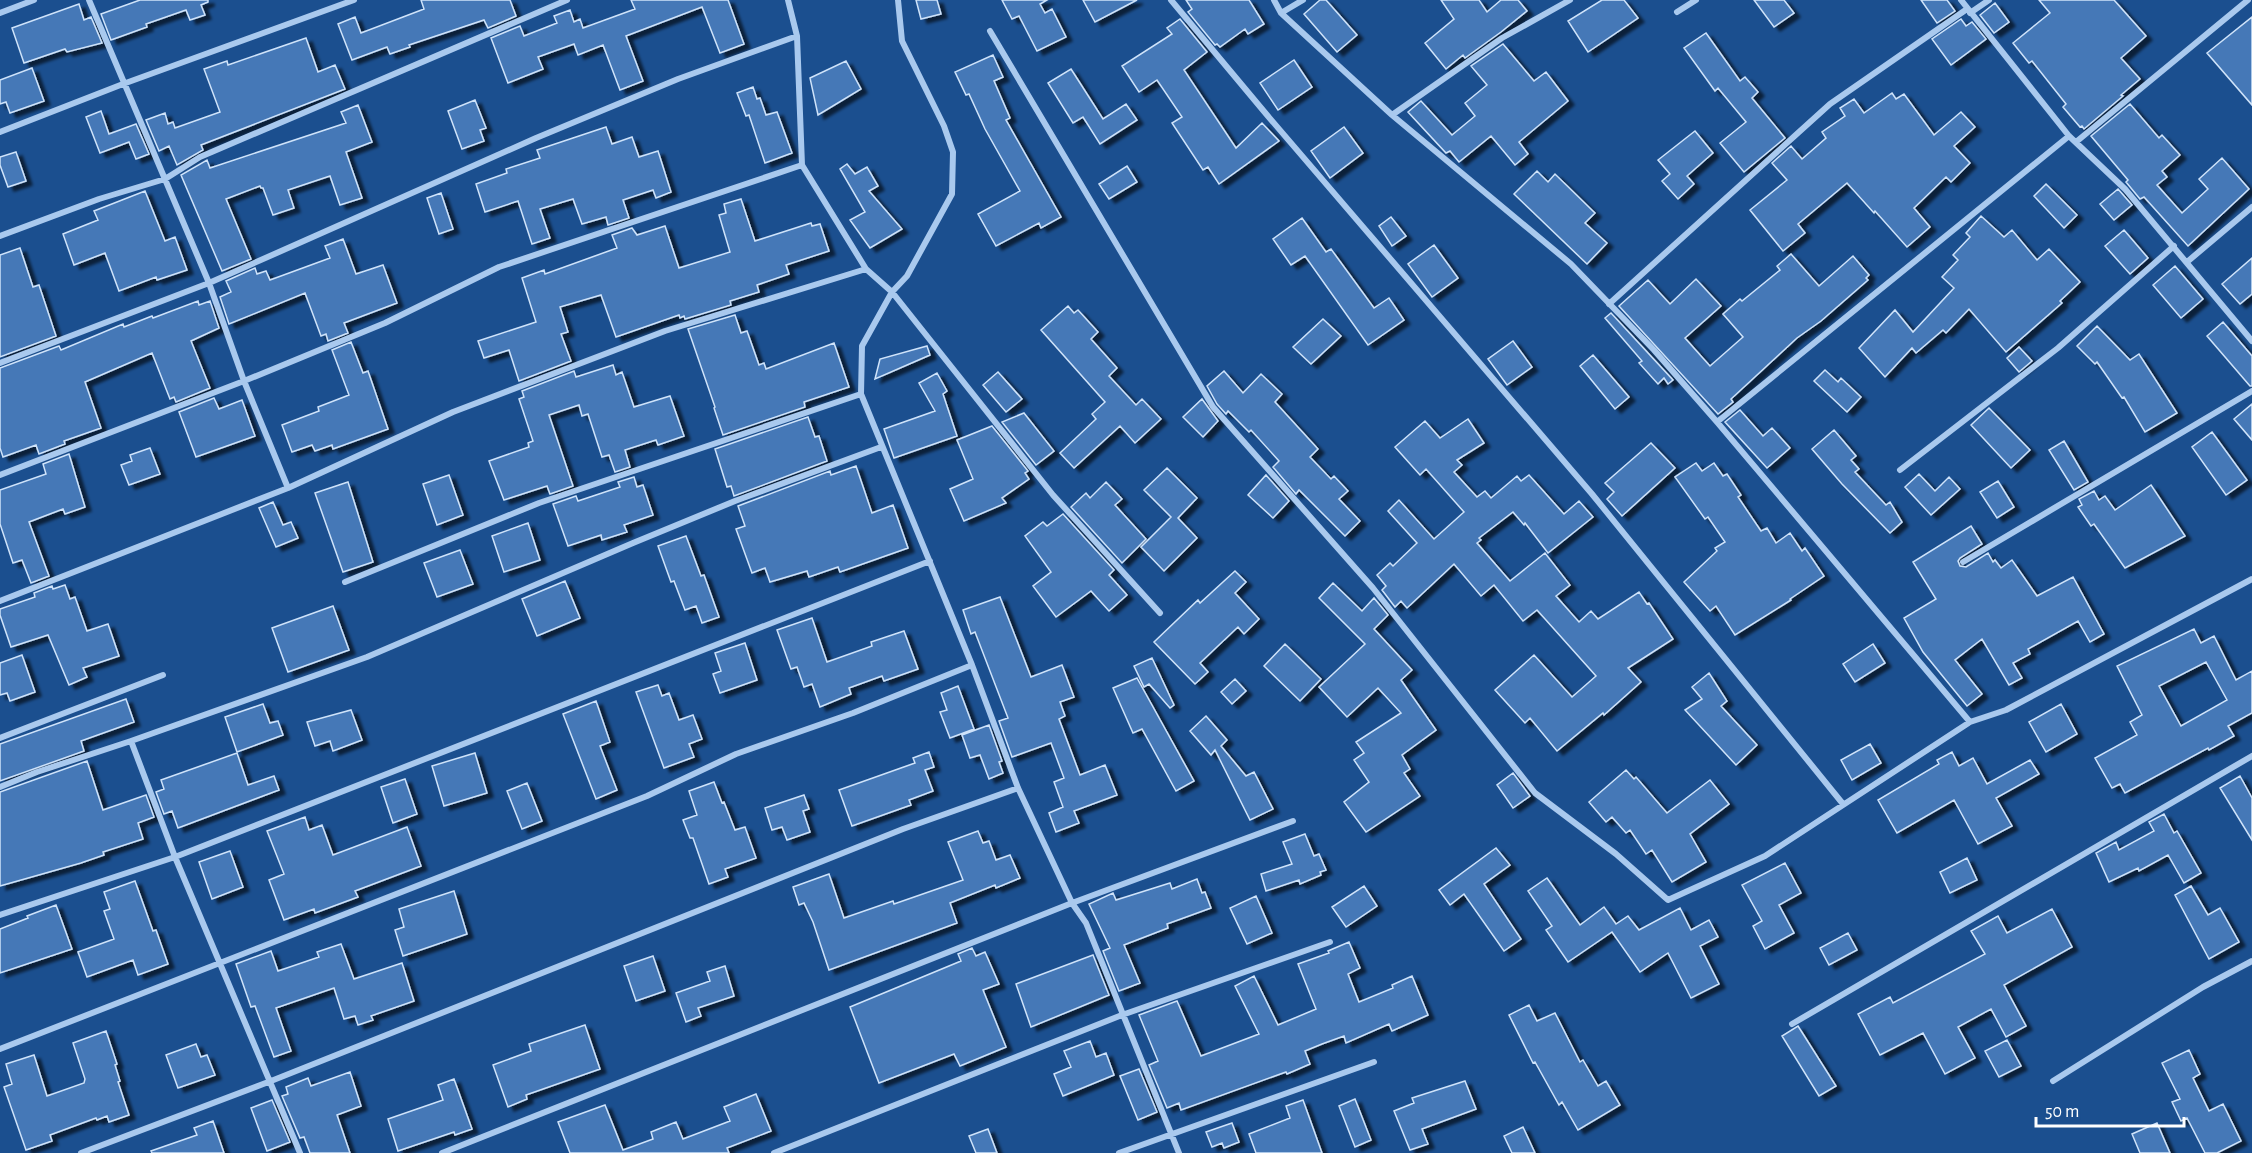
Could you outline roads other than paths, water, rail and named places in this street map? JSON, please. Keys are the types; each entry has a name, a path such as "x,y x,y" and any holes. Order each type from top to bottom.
{"street":[{"path":"0,13 34,0"},
{"path":"89,0 209,283 244,381 288,488"},
{"path":"0,132 123,84 354,0"},
{"path":"0,236 99,198 165,179 200,157 567,0"},
{"path":"788,0 797,36 802,165 866,269 892,292 1053,495 1160,613"},
{"path":"898,0 902,41 944,126 953,152 952,194 907,276 892,292 862,346 861,394 972,665 1018,788 1072,903 1086,923 1179,1153"},
{"path":"1171,0 1266,115 1592,494 1843,804"},
{"path":"1274,0 1281,13 1392,115 1571,264 1654,350 1828,552 1970,722"},
{"path":"1281,13 1302,0"},
{"path":"1392,115 1502,38 1570,0"},
{"path":"1677,12 1696,0"},
{"path":"1961,0 2069,136 2125,189 2252,341"},
{"path":"1609,304 1830,104 1968,11 1989,0"},
{"path":"2076,142 2248,0"},
{"path":"990,31 1213,407 1373,588 1535,793 1616,854 1668,900 1765,856 1970,722 2006,710 2252,579"},
{"path":"0,363 209,283 536,138 678,79 797,36"},
{"path":"1717,422 2069,136"},
{"path":"0,476 244,381 385,322 499,267 802,165"},
{"path":"2187,262 2252,207"},
{"path":"1900,470 2058,348 2174,246"},
{"path":"0,601 288,488 453,412 665,331 866,269"},
{"path":"1963,562 2252,391"},
{"path":"345,582 539,503 861,394"},
{"path":"0,787 367,657 664,530 881,447"},
{"path":"0,915 175,857 930,561"},
{"path":"0,1050 647,796 736,754 853,713 972,665"},
{"path":"0,738 163,675"},
{"path":"130,741 175,857 300,1153"},
{"path":"1792,1024 2252,756"},
{"path":"81,1153 271,1081 892,834 1018,788"},
{"path":"442,1153 1072,903 1293,821"},
{"path":"774,1153 1122,1015 1330,942"},
{"path":"2053,1081 2203,987 2252,961"},
{"path":"1119,1153 1374,1062"}]}
